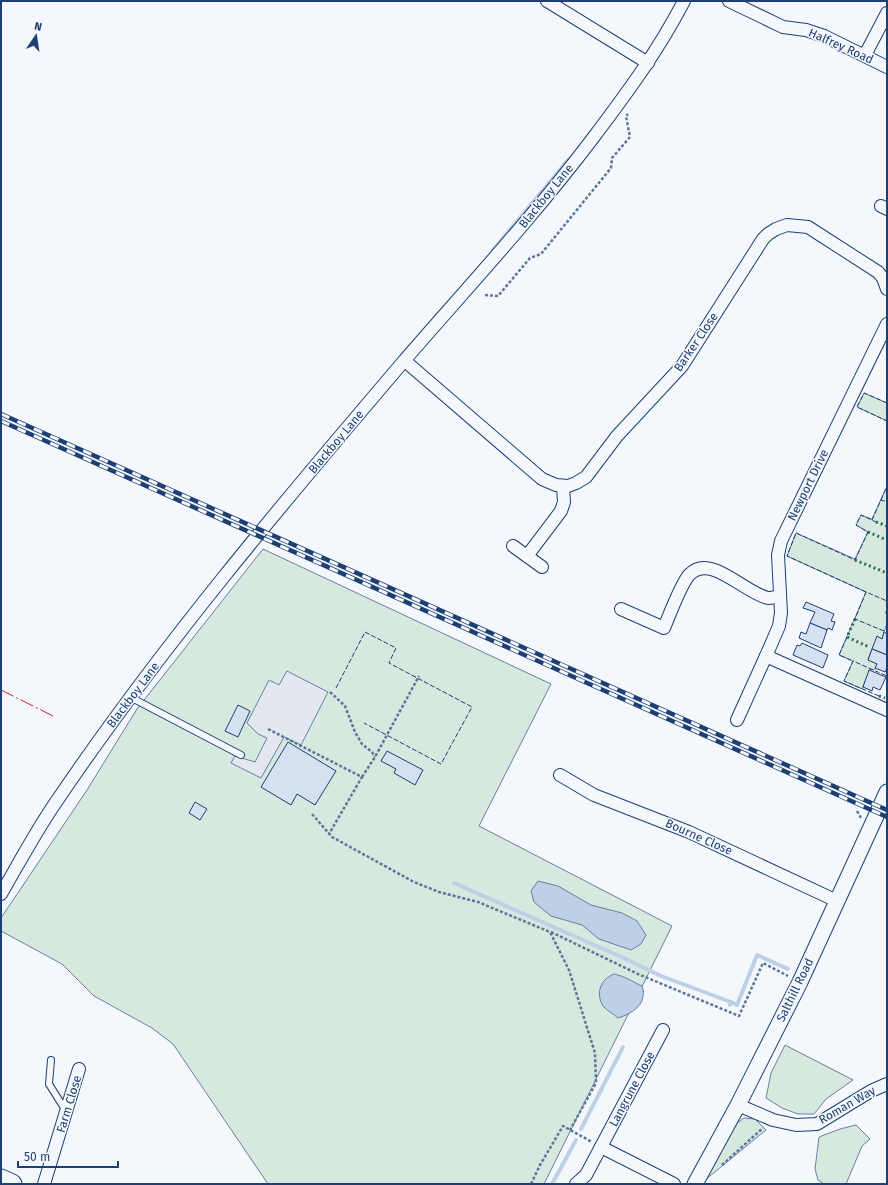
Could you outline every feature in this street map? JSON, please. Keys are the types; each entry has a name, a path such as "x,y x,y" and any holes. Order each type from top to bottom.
{"main road":[{"path":"1,1179 12,1184"}],"street":[{"path":"547,1 648,63"},
{"name":"Blackboy Lane","path":"1,894 54,805 130,698 261,530 521,227 568,170 631,88 648,63 684,1"},
{"name":"Halfrey Road","path":"728,1 783,27 816,33 887,67"},
{"path":"864,55 887,13"},
{"name":"Barker Close","path":"562,486 576,483 586,477 617,436 682,366 763,239 776,229 787,225 808,227 878,272 883,278 887,289"},
{"name":"Newport Drive","path":"737,720 779,626 781,613 778,555 781,541 887,324"},
{"path":"405,361 542,479 550,484 562,486 564,502 561,511 527,556"},
{"path":"513,546 542,567"},
{"path":"621,609 664,628 688,576 696,570 709,568 720,571 757,594 769,598 780,596"},
{"path":"766,656 887,710"},
{"name":"Bourne Close","path":"560,775 594,795 689,832 837,901"},
{"name":"Salthill Road","path":"695,1184 738,1105 800,982 887,792"},
{"name":"Langrune Close","path":"576,1184 586,1175 664,1030"},
{"name":"Farm Close","path":"44,1184 79,1069"},
{"name":"Roman Way","path":"738,1105 773,1120 796,1125 817,1124 870,1091 887,1084"},
{"path":"601,1147 674,1184"}],"lane":[{"path":"130,698 241,754"},
{"path":"51,1060 48,1084 66,1111"}],"path":[{"path":"485,295 498,296 530,258 542,254 611,168 612,158 630,137 626,116 631,110"},
{"path":"329,834 375,757 419,676"},
{"path":"330,692 345,706 354,732 362,744 372,752 375,757"},
{"path":"268,729 362,777"},
{"path":"312,814 332,837 414,882 439,892 478,902 550,932 638,974 739,1016 762,962 800,982"},
{"path":"550,932 569,970 595,1053 596,1083 570,1130"},
{"path":"717,1169 773,1120"},
{"path":"531,1184 563,1126 601,1147"}],"shaded area":[{"path":"864,393 887,403 887,421 857,407"},
{"path":"887,486 887,610 885,613 887,614 887,623 882,639 877,637 868,659 877,664 874,670 870,669 862,689 844,681 853,661 839,655 866,592 787,556 796,533 855,559 868,532 856,525 861,515 872,519"},
{"path":"263,549 551,684 479,826 672,926 544,1184 268,1184 173,1044 152,1028 94,996 62,964 1,931 1,918 87,790 137,709"},
{"path":"287,671 328,692 301,745 284,737 261,778 231,763 235,756 255,762 267,738 258,734 247,723 269,680 279,685"},
{"path":"785,1045 853,1080 826,1099 814,1114 798,1114 782,1108 766,1098 771,1073"},
{"path":"744,1118 755,1119 766,1130 705,1180 736,1124"},
{"path":"856,1125 870,1139 862,1146 846,1184 824,1184 818,1180 815,1169 819,1137"}],"water":[{"path":"538,881 558,886 591,905 622,913 637,921 646,935 641,944 631,950 599,939 582,925 551,916 534,902 531,891"},
{"path":"614,974 642,986 643,992 640,1004 630,1013 618,1018 603,1006 600,996 603,983 609,976"}],"building":[{"path":"806,602 834,614 831,621 835,622 832,630 828,628 827,630 810,623 815,612 803,608"},
{"path":"810,623 827,630 821,648 799,638 801,632 806,634"},
{"path":"884,632 887,634 887,655 872,649 877,636 882,639"},
{"path":"802,643 828,655 823,668 793,655 797,645 800,646"},
{"path":"872,649 887,655 887,668 885,672 875,668 877,664 868,660"},
{"path":"869,670 886,677 880,690 873,687 872,691 863,687"},
{"path":"238,705 250,711 238,737 225,731"},
{"path":"288,742 336,771 315,805 297,794 291,805 261,787"},
{"path":"387,751 423,770 415,785 394,773 396,769 381,761"},
{"path":"195,802 207,809 200,820 189,813"}],"waterway":[{"path":"493,250 569,159"},
{"path":"454,883 661,976 731,1002 730,1005"},
{"path":"731,1002 737,1005 757,955 788,969"},
{"path":"581,1129 623,1047"},
{"path":"552,1184 576,1140"}],"railway":[{"path":"1,414 887,810"},
{"path":"1,421 887,817"}],"hedge":[{"path":"876,522 887,526"},
{"path":"868,532 887,540"},
{"path":"855,560 887,573"},
{"path":"855,619 847,637 869,647"},
{"path":"879,696 885,698"}],"fence":[{"path":"887,403 864,393 857,407 887,421"},
{"path":"881,500 887,486"},
{"path":"872,520 881,500 887,502"},
{"path":"866,592 787,556 796,533 855,560 868,532 856,525 861,515 876,522"},
{"path":"884,631 855,619 866,592 887,601"},
{"path":"336,688 365,632 396,648 389,663 472,707 441,764 364,723"},
{"path":"847,637 839,655 853,661"},
{"path":"879,696 844,681 853,661 887,676"}],"power":[{"path":"1,690 53,716"}]}
